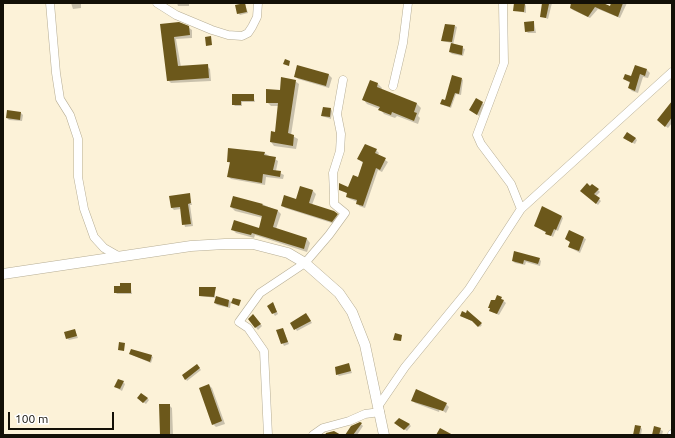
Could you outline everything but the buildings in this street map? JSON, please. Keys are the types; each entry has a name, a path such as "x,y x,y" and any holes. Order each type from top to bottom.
{"street":[{"path":"50,3 60,99 70,115 78,139 78,177 84,208 94,237 104,248 118,256"},
{"path":"157,3 176,15 212,30 242,36 248,33 257,17 258,3"},
{"path":"393,86 403,43 408,3"},
{"path":"503,3 504,63 477,135 481,144 511,184 521,209"},
{"path":"313,435 323,428 349,421 379,408 405,367 468,290 521,209 671,75"},
{"path":"268,435 264,351 248,328 239,322 260,293 305,263 329,235 345,213 334,204 333,173 340,151 341,134 337,114 342,80"},
{"path":"3,274 191,246 237,243 253,244 288,253 305,263 340,293 352,312 365,345 384,435"}]}
